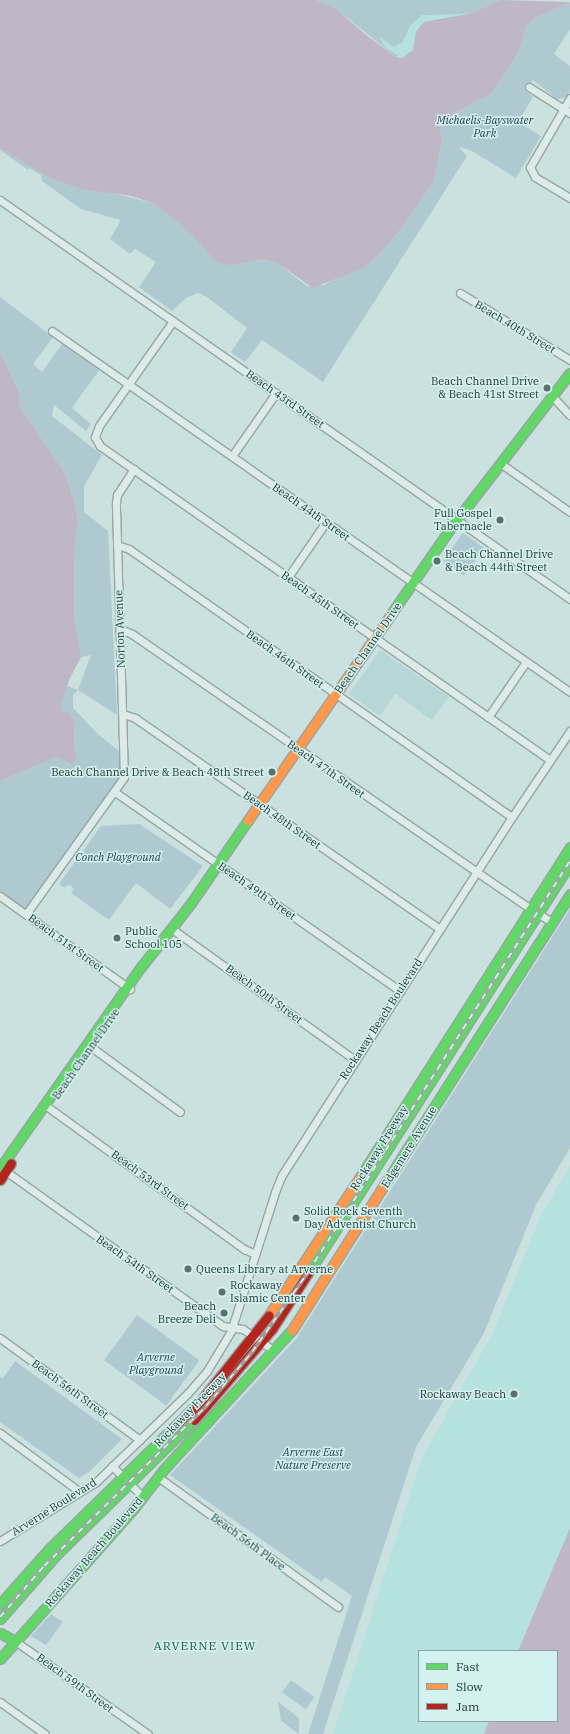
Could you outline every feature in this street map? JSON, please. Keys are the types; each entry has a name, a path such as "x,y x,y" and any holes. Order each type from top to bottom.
{"main road":[{"name":"Beach Channel Drive","path":"0,1180 2,1169 218,864 457,520 570,373"},
{"name":"Rockaway Freeway","path":"0,1604 49,1549 209,1405 306,1279 535,911 570,847"},
{"name":"Rockaway Freeway","path":"535,911 570,864"},
{"name":"Edgemere Avenue","path":"187,1444 294,1329 570,894"},
{"name":"Rockaway Beach Boulevard","path":"0,1659 187,1444"},
{"name":"Rockaway Freeway","path":"0,1620 57,1554 126,1481"},
{"name":"Beach 59th Street","path":"0,1633 14,1642"}],"street":[{"path":"529,87 567,111"},
{"path":"570,98 567,111 532,162 532,173 570,198"},
{"name":"Beach 43rd Street","path":"0,200 570,599"},
{"name":"Beach 40th Street","path":"460,293 570,360"},
{"path":"128,384 173,321"},
{"name":"Beach 44th Street","path":"52,331 570,692"},
{"name":"Beach 45th Street","path":"128,384 98,426 95,437 102,448 550,760"},
{"path":"232,456 276,393"},
{"path":"552,396 570,415"},
{"path":"500,463 570,512"},
{"name":"Norton Avenue","path":"26,914 115,792 123,780 126,770 116,497 134,469"},
{"path":"288,577 326,522"},
{"name":"Beach 46th Street","path":"117,545 128,549 512,817"},
{"name":"Beach 47th Street","path":"120,629 132,634 476,873 552,922"},
{"path":"488,717 526,662"},
{"name":"Beach 48th Street","path":"123,714 136,718 440,929"},
{"name":"Rockaway Beach Boulevard","path":"232,1327 280,1179 512,817 570,731"},
{"name":"Beach 49th Street","path":"115,792 400,991"},
{"name":"Beach 51st Street","path":"0,896 129,988"},
{"name":"Beach 50th Street","path":"172,929 355,1060"},
{"path":"89,1045 180,1112"},
{"name":"Beach 53rd Street","path":"47,1106 244,1249 256,1254"},
{"name":"Beach 54th Street","path":"2,1169 223,1326 243,1329 274,1351"},
{"name":"Arverne Boulevard","path":"0,1541 80,1492 112,1466 203,1377 219,1354 232,1327"},
{"name":"Beach 56th Street","path":"0,1338 140,1440"},
{"path":"0,1433 80,1492"},
{"path":"112,1466 142,1497"},
{"name":"Beach 56th Place","path":"158,1477 338,1607"},
{"name":"Beach 59th Street","path":"14,1642 139,1732 148,1734"},
{"path":"0,1702 45,1734"}],"shaded area":[{"path":"0,0 316,0 336,9 366,35 396,57 402,58 413,50 416,32 424,22 469,14 501,0 570,2 535,18 526,26 519,51 492,93 454,113 444,122 440,131 442,143 433,183 404,225 377,257 365,267 313,288 277,263 264,259 233,265 222,264 214,260 185,228 153,203 131,196 82,189 50,178 0,148"},
{"path":"0,352 19,392 19,405 65,473 74,501 78,521 75,541 74,616 81,657 69,680 60,711 68,712 75,722 74,746 77,756 72,765 56,757 0,781"},
{"path":"380,650 449,697 432,720 395,694 380,716 349,694"},
{"path":"570,1528 570,1734 484,1734 489,1722 558,1722 558,1650 518,1650"}],"green space":[{"path":"316,0 501,0 469,14 396,57 336,9"},
{"name":"Michaelis-Bayswater Park","path":"570,2 570,29 554,54 570,66 570,91 567,97 557,99 533,80 525,91 533,97 518,122 541,136 516,178 470,150 459,147 467,156 323,382 262,340 245,362 231,352 247,328 207,297 198,293 186,298 172,311 139,287 156,262 135,249 130,254 110,239 121,220 81,209 42,181 41,175 29,168 28,170 0,150 0,147 50,178 153,203 185,228 214,260 233,265 264,259 277,263 307,286 324,285 348,272 365,267 377,257 404,225 433,183 442,143 440,131 444,122 454,113 492,93 519,51 526,26 535,18"},
{"path":"0,297 53,337 33,364 42,372 62,344 100,369 72,408 91,424 86,431 54,405 52,416 102,455 84,486 84,512 108,531 117,715 78,690 91,655 81,657 74,616 75,541 78,521 74,501 65,473 19,405 19,392 0,352"},
{"path":"463,533 484,548 464,576 443,561"},
{"path":"67,686 78,690 73,695 73,708 98,734 125,756 126,770 26,914 0,896 0,781 56,757 71,765 77,756 74,746 75,722 60,711"},
{"name":"Conch Playground","path":"139,824 203,866 170,909 136,883 109,920 71,893 74,889 70,885 63,887 59,884 101,826"},
{"name":"Arverne East Nature Preserve","path":"570,909 570,1148 536,1205 484,1333 416,1447 323,1734 308,1734 352,1596 325,1577 322,1582 170,1475 296,1339"},
{"name":"Arverne Playground","path":"137,1315 199,1360 166,1406 104,1360"},
{"path":"15,1361 122,1439 89,1472 79,1478 0,1422 0,1377 3,1378"},
{"path":"51,1614 63,1622 46,1645 31,1636"},
{"path":"291,1680 314,1697 306,1709 282,1692"},
{"path":"278,1702 299,1718 299,1734 281,1721"}],"sand":[{"path":"469,14 424,22 416,32 413,50 402,58 386,48 379,36 394,47 403,42 410,26 422,15"},
{"name":"Rockaway Beach","path":"570,1166 570,1528 518,1650 418,1650 418,1722 489,1722 484,1734 333,1734 423,1455 493,1333 542,1213"}],"railway":[{"path":"0,1617 44,1566 206,1406 252,1352 308,1272 570,861"}],"traffic: fast":[{"path":"391,614 452,526 570,373"},
{"path":"0,1168 141,967 191,903 248,820"},
{"path":"360,1177 570,847"},
{"path":"308,1273 570,864"},
{"path":"388,1179 570,894"},
{"path":"0,1659 134,1508 164,1469 292,1330"},
{"path":"0,1619 57,1554 194,1420"},
{"path":"0,1604 49,1549 171,1430"},
{"path":"0,1633 15,1641"}],"traffic: slow":[{"path":"248,820 391,614"},
{"path":"269,1315 360,1177"},
{"path":"292,1330 388,1179"}],"traffic: jam":[{"path":"0,1180 11,1163"},
{"path":"194,1420 272,1329 308,1273"},
{"path":"171,1430 202,1399 269,1315"}],"place":[{"name":"Beach Channel Drive & Beach 41st Street","path":"547,388"},
{"name":"Full Gospel Tabernacle","path":"500,520"},
{"name":"Beach Channel Drive & Beach 44th Street","path":"437,561"},
{"name":"Beach Channel Drive & Beach 48th Street","path":"272,772"},
{"name":"Public School 105","path":"117,938"},
{"name":"Solid Rock Seventh Day Adventist Church","path":"296,1218"},
{"name":"Queens Library at Arverne","path":"188,1269"},
{"name":"Rockaway Islamic Center","path":"222,1292"},
{"name":"Beach Breeze Deli","path":"224,1313"},
{"name":"Rockaway Beach","path":"514,1394"}],"district":[{"name":"ARVERNE VIEW","path":"205,1646"}]}
